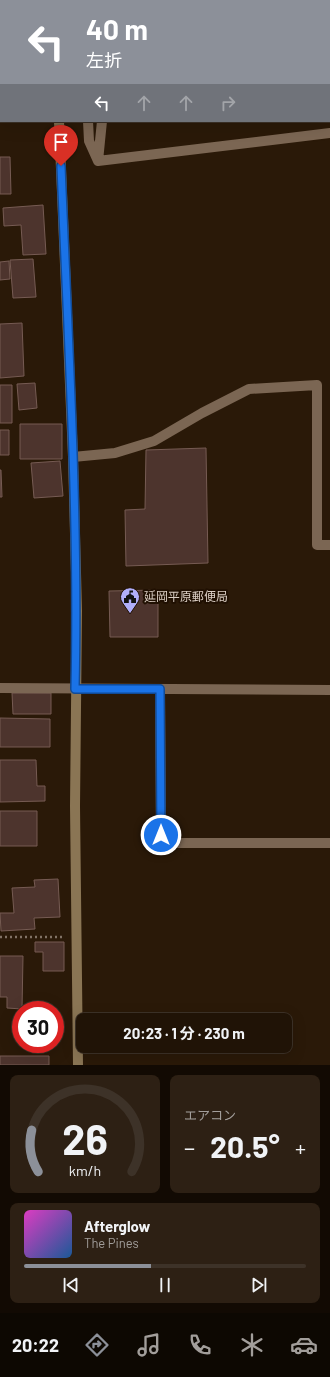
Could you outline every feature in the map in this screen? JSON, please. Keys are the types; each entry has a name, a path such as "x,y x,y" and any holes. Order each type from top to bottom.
{"street":[{"path":"59,122 73,457 77,611 75,689 78,1065"},
{"path":"88,122 89,141 98,162"},
{"path":"98,162 102,122"},
{"path":"98,162 330,133"},
{"path":"73,457 115,453 154,440 202,413 250,389 317,385 317,545 330,545"},
{"path":"0,688 330,690"},
{"path":"160,689 161,835 170,843 330,843"}],"path":[{"path":"0,936 76,937"}],"building":[{"path":"0,157 10,157 11,194 0,194"},
{"path":"43,205 46,254 23,255 21,225 4,226 3,208"},
{"path":"33,259 36,297 13,298 10,260"},
{"path":"9,261 10,279 0,280 0,262"},
{"path":"22,323 24,376 0,378 0,324"},
{"path":"35,383 37,408 19,410 17,384"},
{"path":"0,385 12,385 12,423 0,423"},
{"path":"20,424 62,424 62,459 20,459"},
{"path":"0,430 9,430 9,455 0,455"},
{"path":"206,448 208,563 126,566 125,510 145,509 146,450"},
{"path":"60,461 63,496 34,498 31,463"},
{"path":"1,470 2,497 0,497"},
{"path":"158,590 158,637 110,637 109,591"},
{"path":"12,693 51,693 51,714 13,714"},
{"path":"0,718 50,719 50,747 0,747"},
{"path":"0,760 36,760 37,786 45,786 45,801 0,802"},
{"path":"0,811 37,811 37,846 0,846"},
{"path":"58,879 60,917 34,918 35,929 1,931 0,913 14,913 12,888 35,887 34,880"},
{"path":"35,942 64,942 64,971 43,971 43,952 35,952"},
{"path":"0,956 23,956 22,1001 12,1001 12,1008 7,1008 7,997 0,997"},
{"path":"0,1056 49,1056 49,1065 0,1065"}],"place":[{"name":"延岡平原郵便局","path":"130,614"}],"route":[{"path":"61,166 73,457 77,611 75,689 160,689 161,835"}]}
